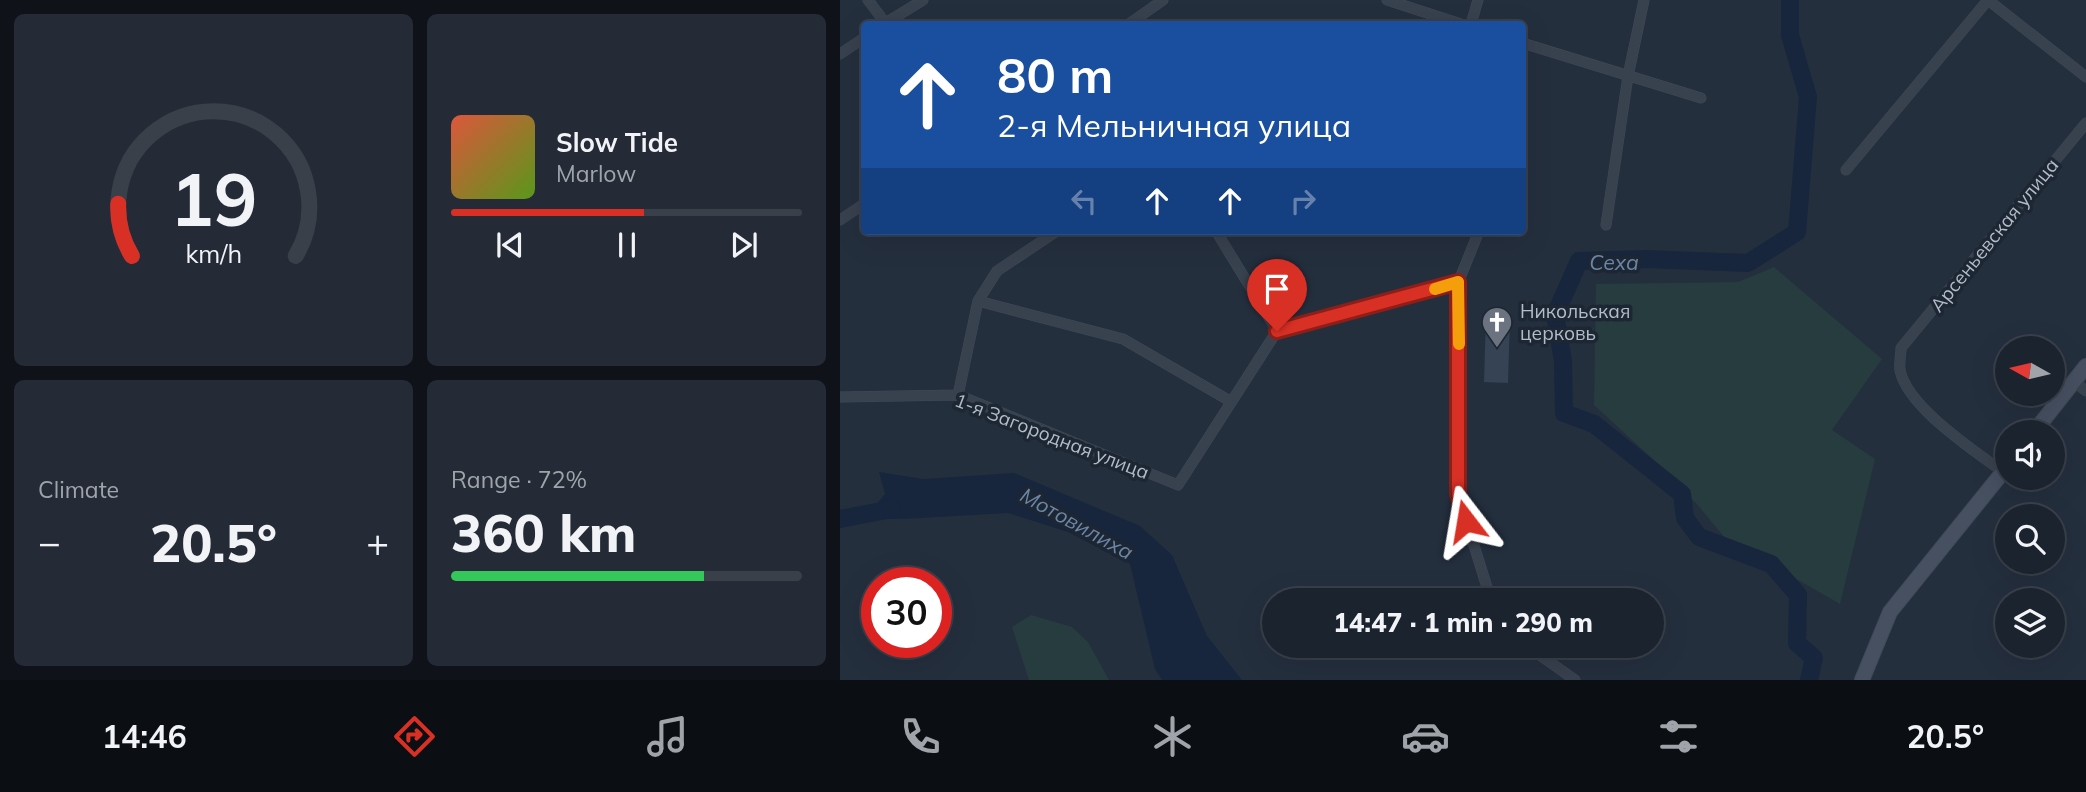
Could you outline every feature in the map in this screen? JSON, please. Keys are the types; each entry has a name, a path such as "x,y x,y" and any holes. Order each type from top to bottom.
{"street":[{"path":"868,0 883,21"},
{"path":"890,21 923,0"},
{"path":"1133,21 1163,0"},
{"path":"1387,0 1452,21"},
{"path":"1472,21 1478,0"},
{"path":"1606,225 1628,76 1644,0"},
{"path":"1846,170 1988,0 2086,77"},
{"path":"840,54 861,40"},
{"path":"1526,44 1701,98"},
{"name":"Арсеньевская улица","path":"1995,463 1936,421 1910,392 1900,369 1901,348 2086,122"},
{"path":"840,220 861,206"},
{"path":"958,395 978,301 997,271 1051,235"},
{"path":"1218,235 1277,331"},
{"path":"1477,235 1458,282 1458,494 1487,588"},
{"path":"978,301 1123,339 1230,401 1277,331 1458,282"},
{"path":"2043,420 2086,366"},
{"path":"2073,381 2086,391"},
{"name":"1-я Загородная улица","path":"840,397 958,395 1178,485 1230,401"},
{"path":"1862,680 1891,612 1995,482"},
{"path":"1544,658 1575,680"}],"green space":[{"path":"1774,267 1882,359 1832,430 1875,459 1840,604 1725,538 1657,463 1594,405 1596,284 1738,282"},
{"path":"1031,615 1072,627 1088,642 1109,680 1029,680 1012,627"}],"water":[{"path":"879,472 923,479 1014,473 1140,526 1172,555 1207,636 1242,680 1162,680 1155,669 1130,564 1068,532 1008,513 864,519 885,494"}],"building":[{"name":"Никольская церковь","path":"1486,316 1510,317 1508,383 1484,382"}],"waterway":[{"name":"Сеха","path":"1790,0 1790,35 1808,97 1797,232 1748,263 1646,259 1579,261 1555,315 1563,361 1564,413 1594,424 1682,494 1685,518 1699,537 1771,564 1798,595 1797,643 1814,658 1809,680"},
{"name":"Мотовилиха","path":"840,519 892,509"}],"slow traffic":[{"path":"1435,289 1458,282 1459,344"}],"place":[{"name":"Никольская церковь","path":"1497,349"}],"route":[{"path":"1277,331 1458,282 1458,494 1466,521"}]}
